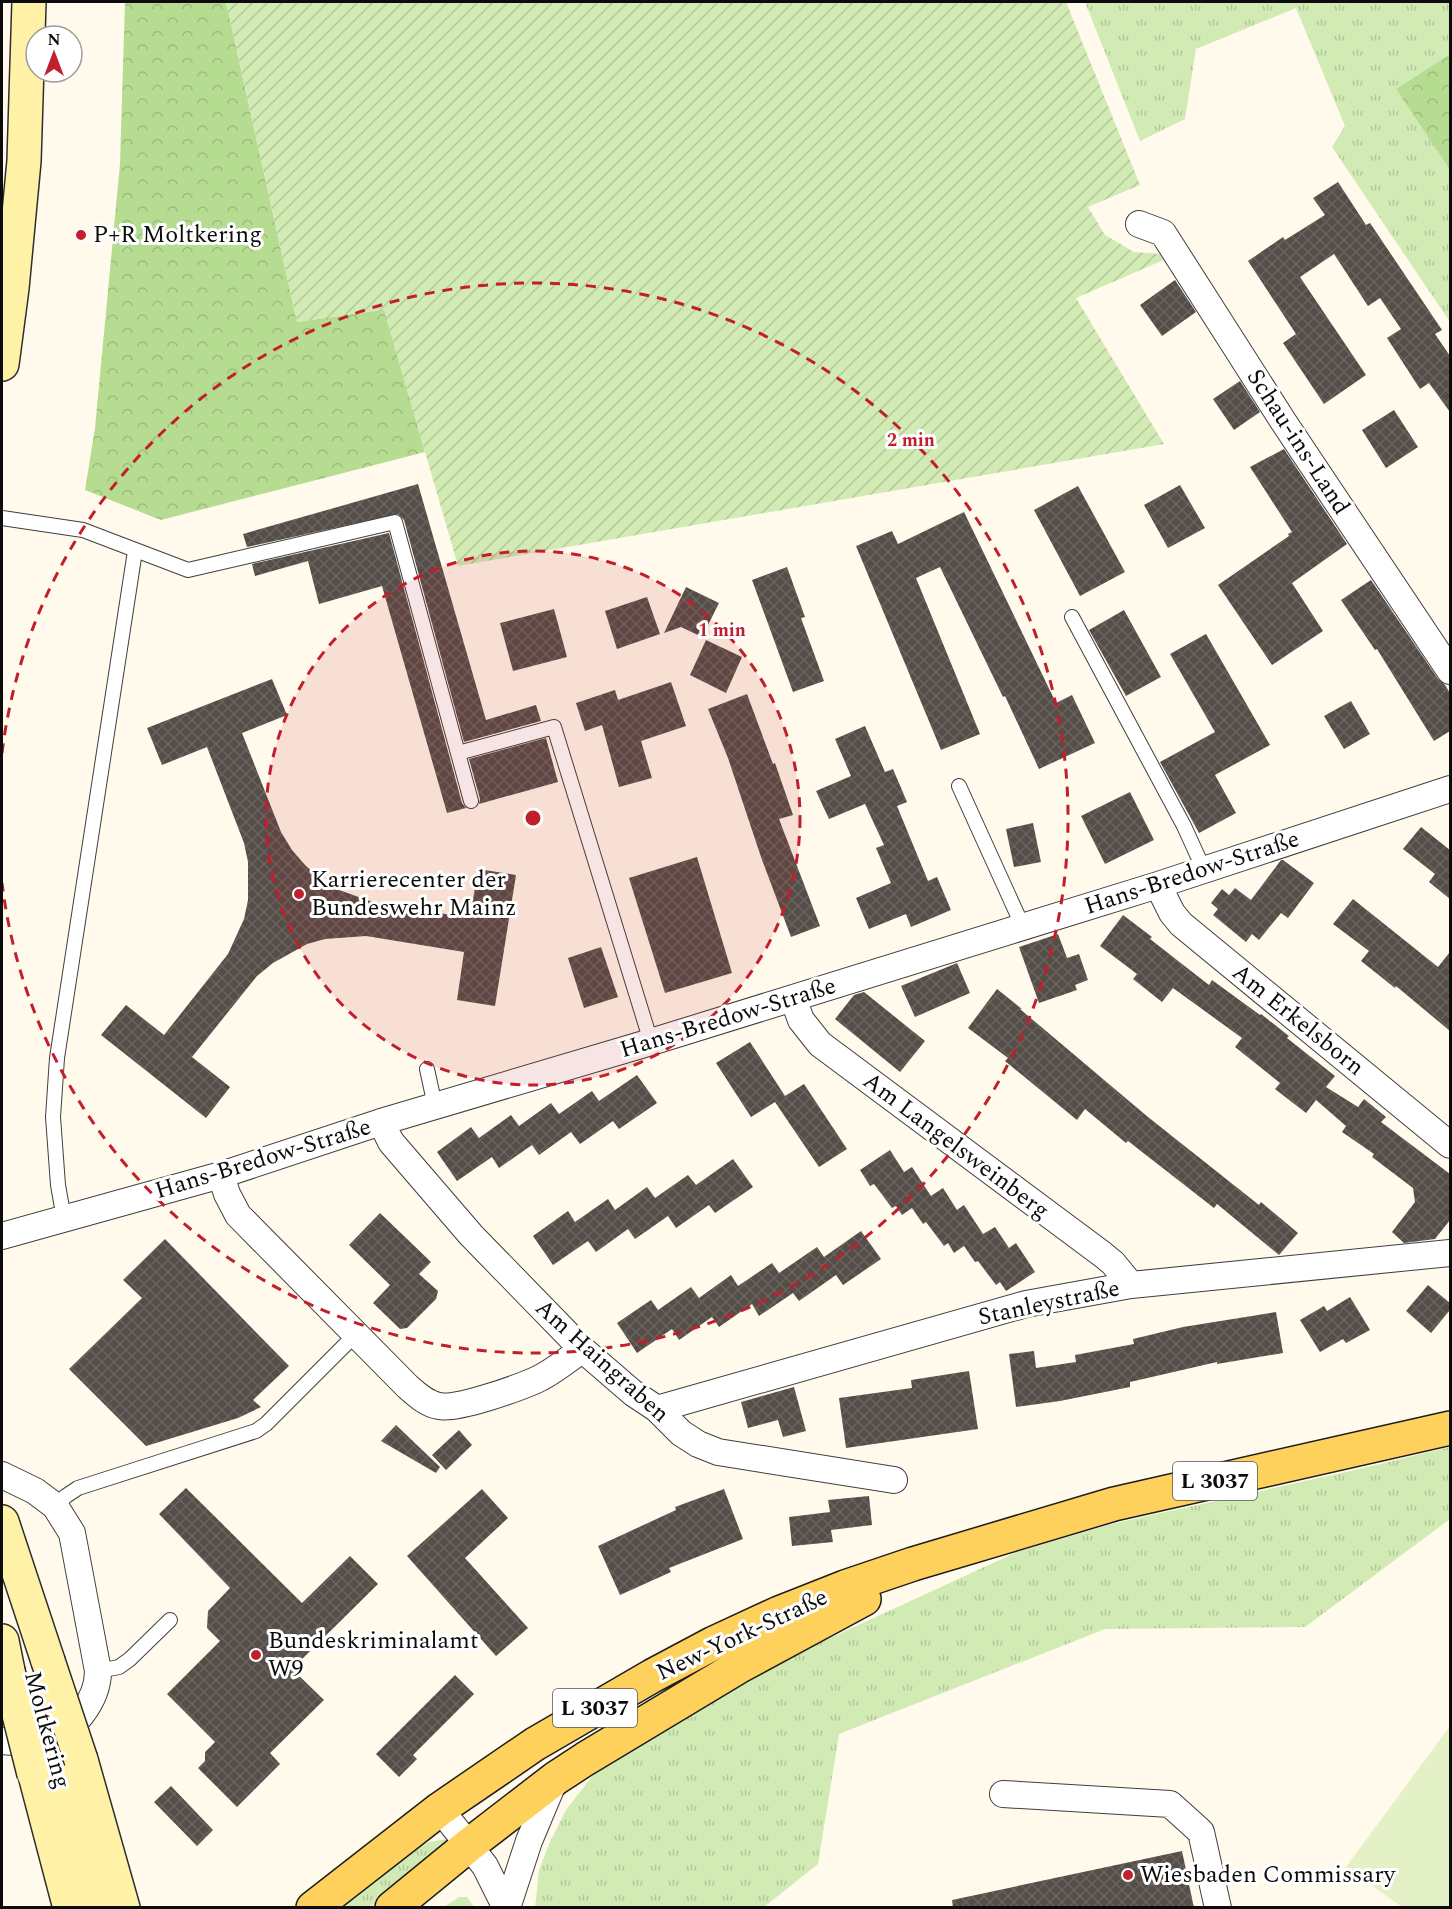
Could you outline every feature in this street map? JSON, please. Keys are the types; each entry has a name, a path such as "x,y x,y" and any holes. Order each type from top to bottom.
{"main road":[{"name":"New-York-Straße","path":"313,1908 441,1809 536,1744 652,1676 779,1613 913,1564 1114,1504 1450,1428"},
{"name":"New-York-Straße","path":"392,1908 556,1778 636,1727 738,1667 858,1602 982,1544"}],"street":[{"path":"2,364 24,161 29,2"},
{"name":"Schau-ins-Land","path":"1139,224 1163,233 1283,421 1450,670"},
{"name":"Hans-Bredow-Straße","path":"2,1236 221,1175 381,1122 651,1042 1158,885 1450,789"},
{"name":"Am Erkelsborn","path":"1158,885 1168,906 1181,924 1450,1145"},
{"name":"Am Langelsweinberg","path":"794,998 801,1020 820,1044 1102,1254 1113,1263 1131,1285"},
{"name":"Am Haingraben","path":"381,1122 392,1142 471,1235 582,1349 633,1393 657,1409 681,1433 698,1444 718,1452 894,1480"},
{"path":"221,1175 227,1194 238,1215 417,1396 438,1406 461,1406 536,1380 559,1367 582,1349"},
{"name":"Stanleystraße","path":"657,1409 1026,1304 1131,1285 1450,1253"},
{"path":"2,1475 35,1491 56,1506 72,1533 98,1671 98,1681 92,1700 65,1731 46,1740 35,1742 2,1741"},
{"path":"2,1521 22,1660 57,1767 123,1908"},
{"name":"Moltkering","path":"2,1552 22,1660 57,1767 95,1908"},
{"name":"Moltkering","path":"57,1767 70,1908"},
{"path":"506,1908 529,1841 556,1778"},
{"path":"1003,1794 1170,1804 1201,1832 1218,1908"},
{"path":"441,1809 486,1866 506,1908"}],"lane":[{"path":"2,518 83,530 188,570 394,522 471,801"},
{"path":"64,1218 58,1185 53,1117 57,1058 135,551"},
{"path":"1072,617 1184,825 1204,870"},
{"path":"458,753 554,727 651,1042"},
{"path":"959,786 1023,927"},
{"path":"427,1069 435,1106"},
{"path":"56,1506 78,1488 256,1431 266,1424 355,1335"},
{"path":"98,1671 119,1667 170,1620"}],"green space":[{"path":"125,2 226,2 297,322 384,309 425,452 161,520 85,490 95,428 120,164"},
{"path":"226,2 1066,2 1140,185 1088,207 1105,235 1134,252 1175,255 1076,298 1164,444 458,566 384,310 297,322"},
{"path":"1085,2 1450,2 1450,54 1396,89 1450,170 1450,322 1332,147 1345,126 1296,8 1196,49 1185,119 1140,141"},
{"path":"1450,54 1450,170 1396,89"},
{"path":"1450,1447 1450,1519 1305,1627 1105,1629 839,1734 818,1864 764,1907 535,1908 539,1870 549,1844 566,1810 600,1766 710,1699 815,1645 1019,1551 1116,1523"},
{"path":"1450,1726 1450,1907 1402,1907 1346,1867"},
{"path":"447,1839 450,1841 370,1907 337,1908 402,1858 429,1842"},
{"path":"459,1897 467,1897 474,1907 444,1907"}],"building":[{"path":"1338,182 1366,225 1370,223 1442,330 1435,334 1450,356 1450,412 1429,383 1420,389 1387,338 1401,329 1380,298 1368,306 1334,254 1300,277 1366,375 1324,404 1283,343 1296,334 1248,261 1283,237 1285,240 1325,215 1313,198"},
{"path":"1175,280 1196,312 1162,336 1140,305"},
{"path":"1240,381 1260,412 1234,430 1213,399"},
{"path":"1394,410 1418,447 1386,468 1362,430"},
{"path":"1284,449 1347,544 1292,583 1323,631 1272,665 1218,585 1292,532 1250,467"},
{"path":"418,484 486,720 536,705 541,721 464,742 404,520 398,514 247,547 243,534"},
{"path":"1180,485 1205,528 1168,548 1144,505"},
{"path":"1078,486 1125,572 1080,596 1034,510"},
{"path":"964,512 1056,703 1072,695 1095,743 1039,769 940,567 916,578 980,734 941,750 856,546 892,531 898,544"},
{"path":"389,533 462,803 466,808 447,813 382,586 319,604 308,561 255,576 252,564"},
{"path":"787,567 805,617 801,618 824,681 793,692 752,580"},
{"path":"1371,580 1438,679 1450,693 1450,731 1434,741 1377,649 1375,650 1341,600"},
{"path":"686,587 719,603 702,637 681,627 664,633"},
{"path":"647,597 660,634 617,649 605,611"},
{"path":"554,609 567,657 513,671 500,623"},
{"path":"1124,610 1161,677 1126,696 1089,630"},
{"path":"1206,634 1270,745 1215,775 1236,813 1199,833 1160,762 1215,732 1170,654"},
{"path":"706,640 742,657 726,693 690,675"},
{"name":"Karrierecenter der Bundeswehr Mainz","path":"272,679 287,715 242,733 281,832 292,850 322,880 339,890 373,902 470,918 478,869 516,875 495,1006 457,1000 464,952 366,936 325,939 307,944 273,963 257,976 192,1057 230,1087 206,1118 101,1035 126,1005 164,1035 228,954 244,919 248,900 248,862 244,843 207,747 162,765 147,728"},
{"path":"671,682 686,726 641,741 652,778 619,787 602,725 585,731 576,703 615,690 618,700"},
{"path":"747,694 793,815 779,819 820,926 791,937 728,758 708,709"},
{"path":"1351,701 1370,734 1344,749 1324,716"},
{"path":"865,726 885,772 893,769 907,802 897,806 928,881 937,877 951,910 911,927 906,914 869,929 856,898 891,883 876,848 884,845 865,804 829,819 816,791 851,776 835,739"},
{"path":"546,738 558,782 479,804 480,799 469,759"},
{"path":"1130,792 1154,840 1105,864 1081,816"},
{"path":"1033,823 1041,862 1014,867 1006,829"},
{"path":"1421,827 1450,850 1450,899 1429,882 1435,874 1403,849"},
{"path":"697,857 732,973 665,993 629,878"},
{"path":"1281,860 1314,883 1288,918 1281,913 1259,940 1252,934 1246,942 1213,915 1218,909 1211,903 1222,889 1229,895 1235,888 1251,900"},
{"path":"1353,899 1438,967 1450,952 1450,1031 1396,986 1395,988 1361,961 1369,951 1333,924"},
{"path":"1123,915 1209,985 1212,980 1289,1036 1287,1038 1335,1076 1326,1087 1358,1107 1364,1099 1386,1117 1381,1122 1450,1174 1450,1220 1435,1239 1404,1243 1392,1232 1415,1202 1413,1188 1372,1157 1374,1154 1342,1132 1346,1126 1316,1100 1306,1113 1275,1089 1280,1083 1235,1047 1242,1038 1173,988 1162,1002 1133,979 1137,974 1100,946"},
{"path":"1058,934 1067,958 1079,954 1088,980 1075,985 1077,990 1039,1003 1019,947"},
{"path":"601,947 618,997 584,1008 568,958"},
{"path":"957,963 970,993 915,1017 901,986"},
{"path":"997,989 1148,1117 1259,1205 1261,1202 1298,1233 1279,1255 1217,1204 1214,1208 1128,1141 1126,1143 1085,1109 1077,1120 1005,1061 1008,1058 968,1028"},
{"path":"864,992 925,1041 900,1072 835,1019 854,995"},
{"path":"750,1042 785,1096 804,1084 847,1149 819,1167 775,1102 751,1117 716,1063"},
{"path":"637,1075 657,1103 619,1129 613,1121 580,1144 571,1132 539,1155 532,1145 499,1168 492,1157 457,1181 437,1152 471,1127 479,1138 511,1115 519,1126 551,1103 559,1114 592,1091 599,1101"},
{"path":"890,1150 904,1172 912,1167 931,1196 943,1188 957,1210 964,1205 983,1234 995,1227 1009,1248 1016,1243 1035,1272 1006,1291 1000,1282 996,1285 964,1246 954,1253 948,1243 944,1246 926,1222 923,1224 912,1208 902,1215 896,1206 892,1208 874,1184 870,1186 860,1170"},
{"path":"733,1159 753,1187 715,1213 709,1205 676,1228 668,1216 635,1239 628,1229 596,1252 588,1241 553,1265 533,1236 568,1211 575,1222 608,1199 615,1210 647,1187 655,1198 688,1175 696,1185"},
{"path":"380,1213 431,1262 419,1274 438,1291 436,1299 407,1328 400,1329 373,1303 390,1285 349,1245"},
{"path":"861,1231 881,1259 843,1285 836,1275 799,1301 793,1293 759,1316 752,1304 719,1327 712,1317 679,1340 672,1329 637,1353 617,1323 651,1300 658,1310 691,1287 699,1298 731,1275 738,1286 772,1263 779,1273 817,1247 824,1257"},
{"path":"165,1239 289,1366 253,1400 261,1407 238,1418 146,1446 69,1369 142,1298 123,1280"},
{"path":"1428,1285 1450,1303 1450,1310 1431,1333 1406,1311"},
{"path":"1350,1297 1370,1330 1346,1343 1343,1339 1320,1352 1300,1320 1324,1306 1327,1311"},
{"path":"1276,1312 1283,1353 1217,1364 1217,1362 1130,1382 1130,1387 1016,1407 1009,1354 1034,1351 1036,1368 1076,1362 1075,1355 1134,1344 1133,1339 1183,1327"},
{"path":"969,1371 978,1429 846,1448 839,1398 912,1388 911,1380"},
{"path":"794,1387 806,1431 783,1437 778,1420 748,1428 741,1402"},
{"path":"396,1425 440,1467 436,1473 381,1441"},
{"path":"459,1430 472,1445 446,1470 432,1455"},
{"name":"Bundeskriminalamt W9","path":"186,1488 302,1603 350,1556 378,1584 292,1669 324,1700 270,1753 280,1764 237,1807 198,1768 205,1761 205,1752 215,1742 167,1694 220,1641 207,1628 208,1611 230,1588 159,1514"},
{"path":"482,1489 508,1518 465,1558 528,1628 496,1656 407,1556"},
{"path":"724,1489 743,1539 669,1568 671,1572 620,1595 598,1546 676,1510 675,1507"},
{"path":"869,1496 872,1525 831,1530 833,1542 792,1546 789,1517 830,1512 828,1500"},
{"path":"455,1675 474,1694 413,1755 417,1759 399,1777 376,1754"},
{"path":"171,1786 213,1830 197,1846 154,1802"},
{"name":"Wiesbaden Commissary","path":"1182,1851 1194,1908 953,1908 952,1900"}],"place":[{"name":"P+R Moltkering","path":"81,235"},
{"name":"Karrierecenter der Bundeswehr Mainz","path":"299,894"},
{"name":"Bundeskriminalamt W9","path":"256,1655"},
{"name":"Wiesbaden Commissary","path":"1128,1875"}]}
